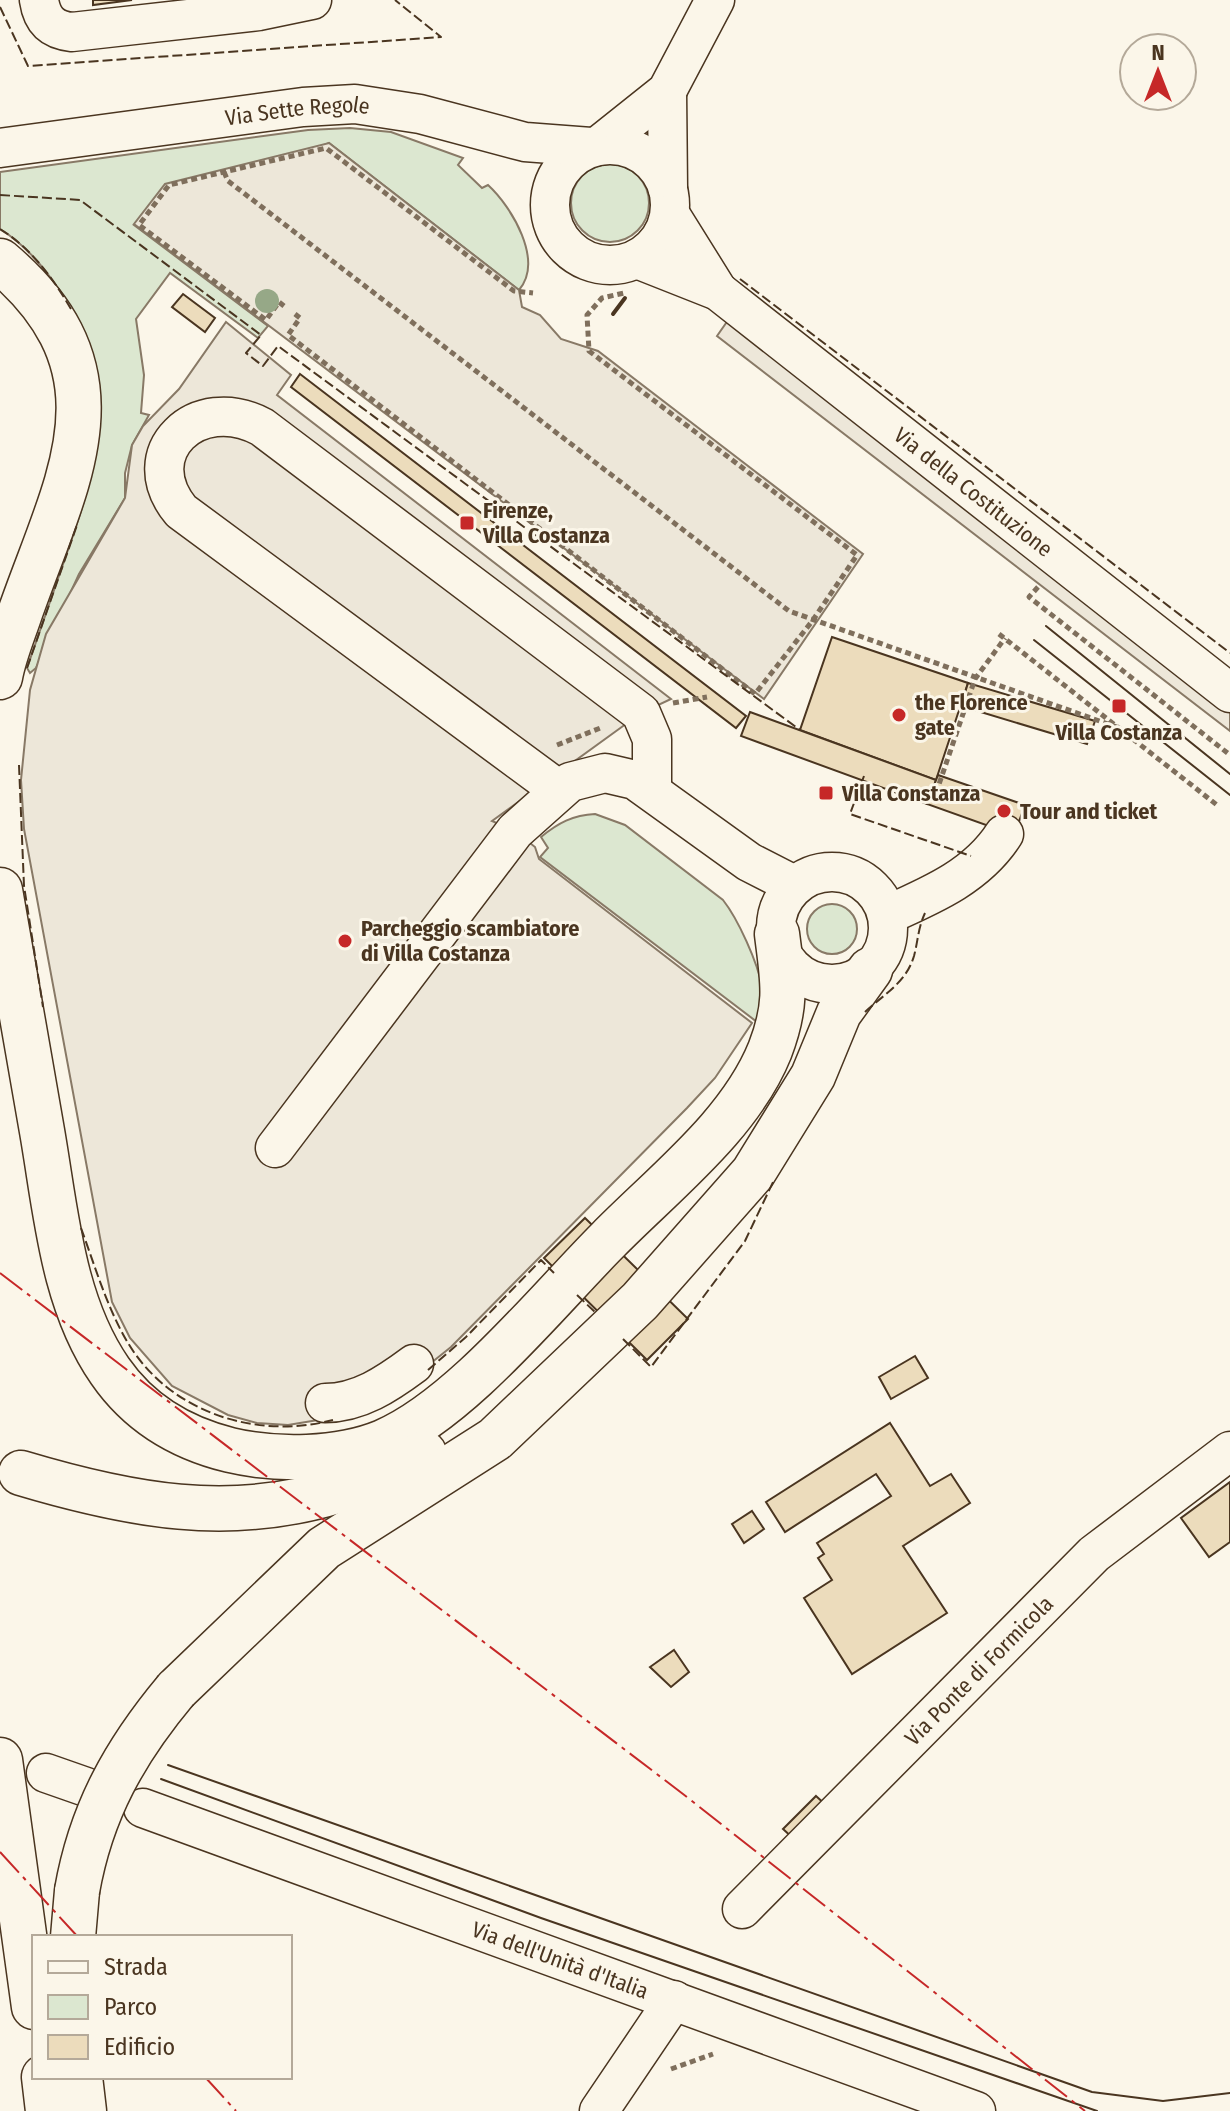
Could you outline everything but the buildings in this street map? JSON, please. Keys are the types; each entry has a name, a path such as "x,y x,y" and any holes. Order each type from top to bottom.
{"highway":[{"path":"0,261 40,302 57,328 72,361 79,421 77,450 69,482 27,593 0,677"},
{"path":"0,890 57,1214 82,1320 109,1370 151,1414 181,1434 211,1445 274,1457 339,1451 384,1441 428,1414 490,1362 702,1145 746,1097 770,1051 785,1001 783,912"},
{"path":"73,1935 77,1891 95,1818 112,1778 148,1723 176,1690 324,1548 495,1439 640,1301 753,1173 813,1076 839,1013 870,970"},
{"path":"21,1473 116,1500 173,1509 237,1509 310,1498 343,1488 481,1427 640,1301"},
{"path":"0,1760 32,1992"},
{"path":"44,2079 48,2111"},
{"path":"80,2079 84,2111"}],"street":[{"path":"39,0 46,21 54,28 72,32 259,11 312,0"},
{"path":"667,91 669,202 657,243 632,275 585,260 565,244 552,223 550,202 556,178 572,158 595,146 667,91 715,0"},
{"name":"Via Sette Regole","path":"0,148 276,111 355,104 420,114 525,142 623,146 646,156 661,173 669,202"},
{"name":"Via della Costituzione","path":"669,202 718,291 1230,693"},
{"name":"Via della Costituzione","path":"632,275 718,291"},
{"path":"559,790 181,511 171,500 165,465 173,441 188,425 205,416 224,414 244,418 262,427 641,713 652,739 652,790"},
{"path":"275,1148 472,869 559,790 582,777 605,773 627,777 652,790 749,862 783,912 783,953 793,968 807,978 825,984 842,983 870,970 886,945 887,915 873,889 847,874 817,874 783,912"},
{"path":"887,915 963,877 985,860 1004,834"},
{"path":"325,1403 344,1402 368,1394 414,1364"},
{"name":"Via Ponte di Formicola","path":"742,1909 1094,1554 1230,1451"},
{"path":"46,1773 86,1787"},
{"name":"Via dell'Unità d'Italia","path":"143,1808 976,2111"},
{"path":"599,2111 674,2000"}],"path":[{"path":"284,306 279,302 266,320 139,225 169,185 326,148 514,291 533,293"},
{"path":"224,172 228,181 789,611 1122,729"},
{"path":"295,314 300,318 288,335 755,694 813,620 857,555 589,351 587,315 602,298 632,275"},
{"path":"1038,587 1029,597 1230,755"},
{"path":"936,793 975,679 1002,636 1217,805"},
{"path":"669,704 707,697"},
{"path":"544,749 612,724"},
{"path":"663,2074 694,2058 726,2054"}],"green space":[{"path":"350,128 391,132 463,158 458,165 482,188 488,185 515,220 522,235 528,264 526,278 519,290 329,143 134,225 268,326 258,338 170,273 136,319 144,375 141,413 149,415 132,445 125,473 125,498 79,574 36,668 30,673 27,668 89,482 96,452 98,393 82,333 66,301 37,261 20,243 0,229 0,172 308,130"},
{"path":"602,164 618,164 632,170 643,181 649,203 643,225 632,236 618,242 602,242 588,236 577,225 571,211 571,195 577,181 588,170"},
{"path":"595,814 625,825 723,900 741,930 760,977 763,996 761,1025 540,857 548,848 541,837 547,832 573,818"},
{"path":"832,904 849,912 857,929 849,946 832,954 815,946 807,929 815,912"}],"shaded area":[{"path":"329,143 519,290 522,307 540,315 561,339 598,351 863,554 764,699 134,224 165,184"},
{"path":"738,306 1230,693 1230,731 717,336"},
{"name":"Parcheggio scambiatore di Villa Costanza","path":"226,322 291,375 277,395 671,699 641,713 492,821 515,831 535,847 539,859 752,1023 715,1078 451,1347 421,1371 318,1420 288,1425 257,1423 228,1415 172,1386 130,1338 112,1302 24,829 21,780 30,690 46,634 125,498 132,445 143,426 179,389"}],"tram line":[{"path":"1046,626 1230,774"},
{"path":"1034,640 1230,795"},
{"path":"168,1765 1092,2092 1163,2101 1230,2093"},
{"path":"161,1779 541,1918 1097,2111"}],"fence":[{"path":"0,7 28,66 441,37 395,0"},
{"path":"0,195 80,200 261,335 246,353 263,366 278,346 800,730"},
{"path":"0,229 22,245 40,264 71,309"},
{"path":"740,279 1230,653"},
{"path":"27,668 77,525"},
{"path":"19,765 24,886 43,1007"},
{"path":"864,776 850,814 971,856"},
{"path":"865,1012 906,974 925,913"},
{"path":"623,1339 651,1367 745,1241 774,1180"},
{"path":"81,1228 102,1287 128,1343 146,1367 167,1387 191,1403 246,1423 275,1426 333,1420"},
{"path":"428,1370 466,1337 541,1260 554,1273"},
{"path":"577,1295 597,1314"}],"wall":[{"path":"613,314 625,298"}],"power":[{"path":"0,1273 683,1794 1085,2111"},
{"path":"0,1852 76,1935"},
{"path":"207,2079 236,2111"}],"place":[{"name":"Firenze, Villa Costanza","path":"467,523"},
{"name":"Villa Costanza","path":"1119,706"},
{"name":"the Florence gate","path":"899,715"},
{"name":"Villa Constanza","path":"826,793"},
{"name":"Tour and ticket","path":"1004,811"},
{"name":"Parcheggio scambiatore di Villa Costanza","path":"345,941"}]}
